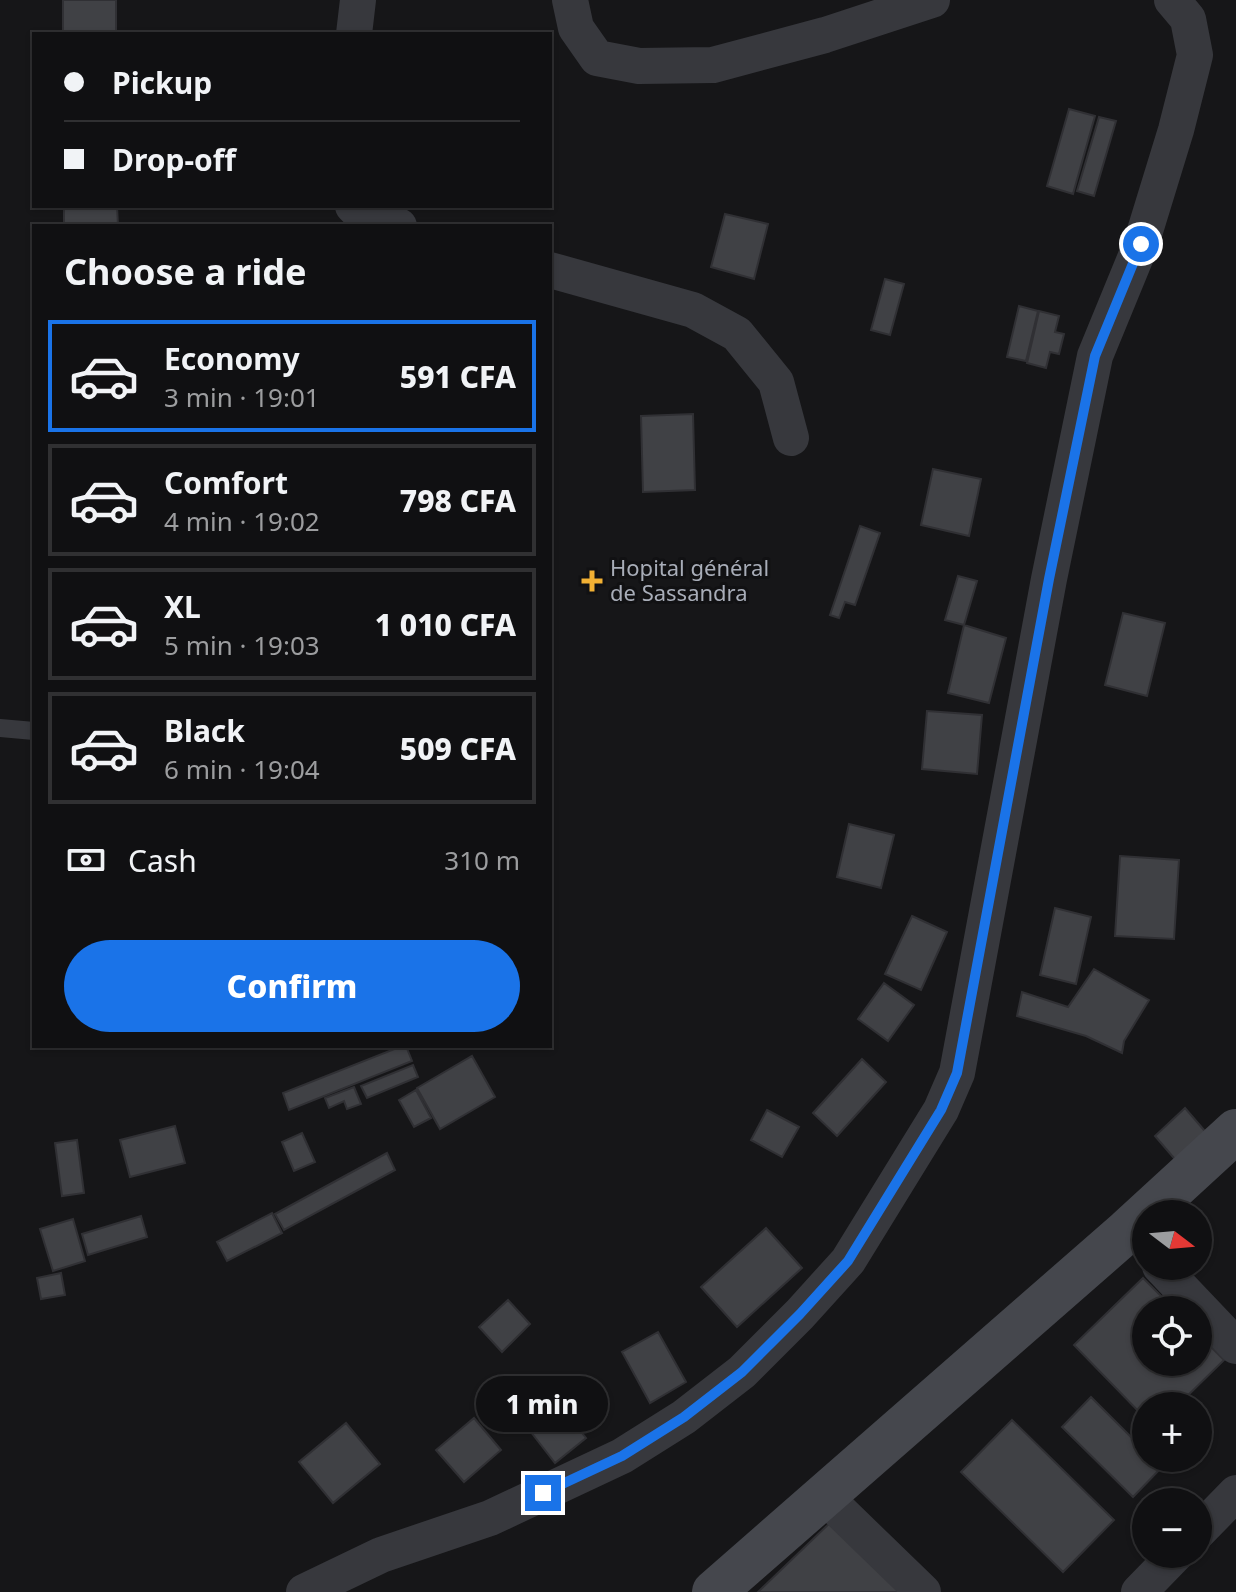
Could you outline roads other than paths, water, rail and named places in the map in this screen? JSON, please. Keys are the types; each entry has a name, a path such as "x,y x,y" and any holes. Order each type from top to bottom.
{"street":[{"path":"354,32 358,0"},
{"path":"570,0 576,28 597,58 639,66 713,65 825,35 932,0"},
{"path":"304,1592 381,1555 490,1518 622,1456 684,1417 742,1372 848,1261 941,1110 957,1073 1049,579 1095,356 1141,244 1195,55 1188,19 1172,0"},
{"path":"355,208 360,213 393,224"},
{"path":"552,271 693,310 737,334 776,382 791,438"},
{"path":"1174,1200 1236,1131"},
{"path":"714,1592 824,1496 1132,1245"},
{"path":"1173,1280 1236,1346"},
{"path":"1212,1518 1236,1493"},
{"path":"824,1496 923,1592"},
{"path":"1139,1592 1162,1568"}],"lane":[{"path":"0,728 32,731"}],"place":[{"name":"Hopital général de Sassandra","path":"592,581"}]}
